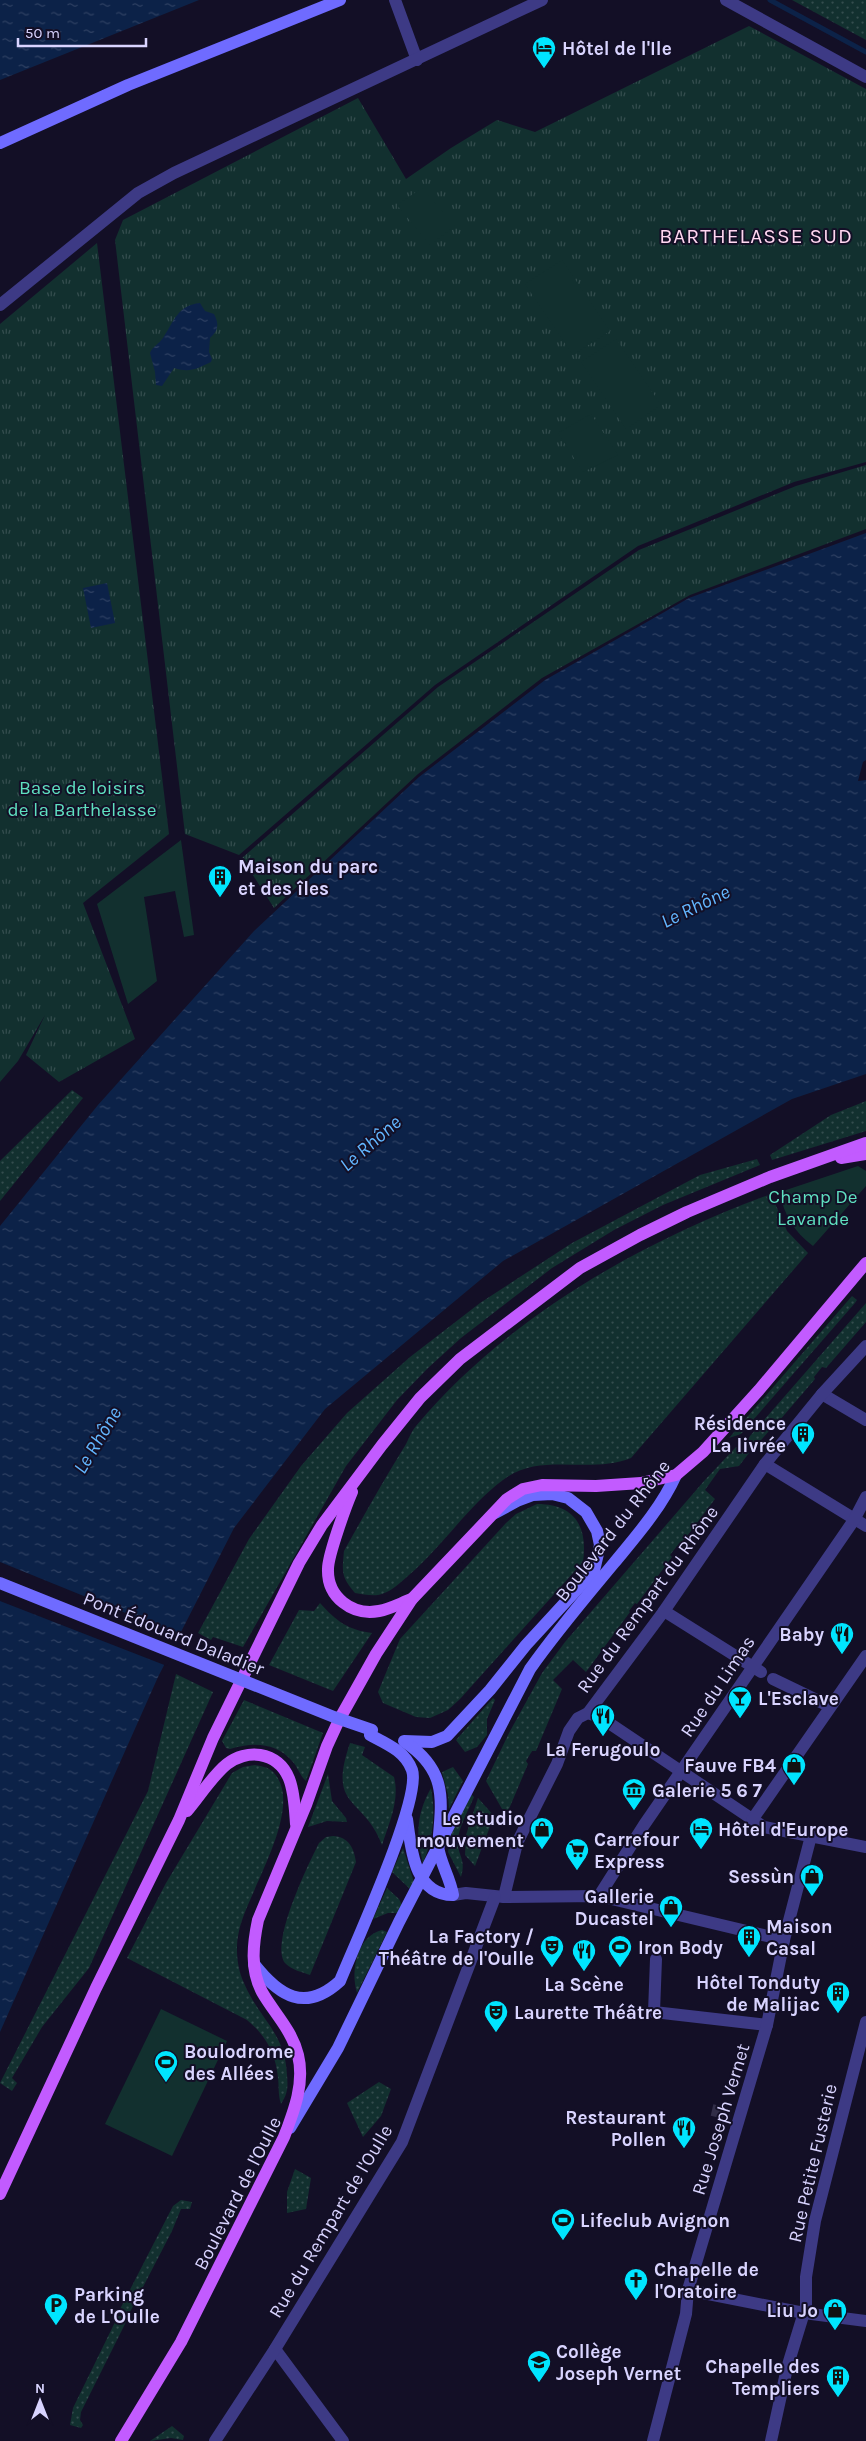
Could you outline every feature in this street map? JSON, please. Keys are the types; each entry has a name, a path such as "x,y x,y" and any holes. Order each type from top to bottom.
{"main road":[{"path":"0,2194 92,1997 179,1820 213,1738 299,1564 322,1525 420,1398 460,1359 580,1268 686,1212 770,1177 866,1143"},
{"path":"819,1161 866,1154"},
{"name":"Boulevard du Rhône","path":"676,1475 703,1452 866,1263"},
{"path":"359,1475 328,1568 330,1589 343,1603 362,1612 380,1611 412,1599"},
{"path":"284,2137 294,2111 300,2087 298,2055 287,2028 261,1991 252,1951 258,1920 339,1720 376,1654 412,1599 507,1499 523,1490 542,1485 596,1486 641,1483 676,1475"},
{"path":"179,1820 227,1764 240,1757 254,1754 268,1757 279,1763 287,1773 293,1786 296,1826"},
{"name":"Boulevard de l'Oulle","path":"121,2441 181,2342 284,2137"}],"street":[{"path":"0,143 128,86 340,0"},
{"path":"395,0 417,60"},
{"path":"0,305 138,193 174,173 542,0"},
{"path":"726,0 866,77"},
{"name":"Rue du Rempart du Rhône","path":"499,1897 517,1843 557,1764 569,1731 578,1718 588,1713 664,1611 766,1464 822,1394 866,1346"},
{"path":"822,1394 866,1420"},
{"path":"766,1464 866,1526"},
{"name":"Boulevard du Rhône","path":"421,1880 530,1669 552,1637 644,1527 669,1490 676,1475"},
{"path":"404,1741 432,1742 447,1736 490,1690 526,1645 594,1571 600,1545 597,1531 586,1512 568,1498 552,1494 533,1495 488,1517"},
{"name":"Rue du Limas","path":"599,1896 644,1825 756,1670 854,1520 866,1497"},
{"name":"Pont Édouard Daladier","path":"0,1583 371,1733 404,1755 413,1772 411,1801 406,1816"},
{"path":"664,1611 756,1670"},
{"path":"752,1820 829,1706 866,1656"},
{"path":"774,1679 829,1706"},
{"path":"588,1713 603,1719 752,1820 774,1830 866,1846"},
{"name":"Pont Édouard Daladier","path":"371,1733 404,1741 416,1750 434,1774 440,1786 438,1846"},
{"path":"406,1816 413,1855 421,1880 434,1890 453,1895 466,1894 499,1897 599,1896 784,1940"},
{"path":"254,1964 270,1984 278,1990 297,1998 318,1996 328,1992 340,1981 406,1816"},
{"name":"Rue Joseph Vernet","path":"654,2441 686,2314 688,2290 767,2025 784,1940 811,1836"},
{"path":"438,1846 439,1856 450,1880 453,1895"},
{"name":"Boulevard de l'Oulle","path":"284,2137 306,2105 338,2048 421,1880"},
{"name":"Rue du Rempart de l'Oulle","path":"215,2441 275,2349 402,2142 499,1897"},
{"path":"656,1959 654,2012 767,2025"},
{"name":"Rue Petite Fusterie","path":"771,2441 787,2368 804,2313 806,2278 815,2221 866,2022"},
{"path":"688,2290 804,2313 866,2321"},
{"path":"275,2349 343,2441"}],"green space":[{"path":"792,0 866,0 866,40"},
{"path":"749,26 866,89 866,462 794,482 638,546 435,685 239,855 185,834 115,240 123,220 358,98 406,179 451,148 497,120 535,132"},
{"path":"422,188 455,226 430,245 397,205"},
{"name":"Base de loisirs de la Barthelasse","path":"97,243 169,834 83,903 135,1039 59,1082 26,1055 45,1015 18,1061 0,1082 0,324"},
{"path":"562,260 610,331 573,355 525,284"},
{"path":"616,339 661,405 626,429 581,362"},
{"path":"591,414 618,455 583,472 558,433"},
{"path":"866,465 866,529 690,595 542,678 418,774 274,908 242,858 438,687 639,550 796,486"},
{"path":"181,840 194,935 184,937 175,891 144,897 157,981 128,1004 97,904"},
{"path":"72,1090 83,1098 0,1201 0,1161"},
{"path":"866,1101 866,1131 772,1160 770,1155 831,1115"},
{"path":"757,1159 760,1165 663,1205 614,1230 552,1268 461,1338 397,1400 346,1466 243,1647 213,1637 211,1640 198,1633 249,1539 301,1466 347,1413 410,1357 480,1303 572,1243 700,1175"},
{"name":"Champ De Lavande","path":"858,1166 866,1171 866,1186 813,1246 795,1229 784,1208 780,1192"},
{"path":"771,1194 787,1231 808,1253 631,1458 615,1463 598,1465 548,1465 517,1471 503,1480 478,1502 433,1552 396,1586 386,1593 379,1595 355,1593 345,1578 344,1551 414,1429 452,1387 491,1351 533,1318 578,1288 625,1260 673,1235"},
{"path":"852,1296 857,1300 855,1303 741,1434 729,1438"},
{"path":"866,1303 866,1322 826,1368 822,1367 814,1377 815,1379 779,1421 776,1419 767,1429 769,1431 754,1448 747,1441 750,1436"},
{"path":"736,1447 749,1453 739,1466 720,1469 705,1490 715,1499 679,1547 677,1546 670,1555 672,1557 637,1604 635,1603 629,1611 586,1672 573,1660 553,1680 562,1689 536,1751 532,1751 526,1761 528,1764 506,1816 486,1781 509,1733 542,1673 565,1642 704,1481"},
{"path":"537,1504 561,1508 570,1513 576,1520 581,1528 583,1538 583,1562 448,1710 430,1718 416,1717 383,1703 378,1692 400,1639 506,1523 516,1514"},
{"path":"320,1603 343,1624 356,1630 372,1633 333,1691 269,1665 299,1610 314,1611"},
{"path":"176,1674 213,1692 89,1968 42,2027 12,2078 17,2083 12,2091 0,2083 148,1791"},
{"path":"493,1698 495,1700 487,1719 487,1735 477,1747 465,1752 456,1740"},
{"path":"244,1700 323,1733 306,1781 294,1763 279,1750 263,1745 226,1748 222,1741"},
{"path":"350,1743 365,1747 362,1755 394,1777 395,1803 382,1845 366,1817 345,1792 343,1780 344,1765"},
{"path":"255,1765 272,1771 281,1786 283,1804 272,1849 244,1914 239,1931 237,1958 250,1996 282,2048 287,2083 286,2093 281,2104 275,2060 264,2038 254,2026 247,2020 127,1958 166,1883 232,1773 243,1767"},
{"path":"453,1767 463,1781 449,1809 448,1795 442,1772"},
{"path":"328,1774 332,1801 346,1818 347,1822 327,1821 308,1827"},
{"path":"431,1788 433,1826 423,1863 418,1834 419,1824 426,1797"},
{"path":"471,1794 474,1797 458,1838 458,1848 463,1866 461,1877 448,1852 450,1837"},
{"path":"478,1798 494,1816 475,1866 465,1855 466,1835"},
{"path":"333,1836 343,1839 350,1844 356,1862 310,1975 286,1964 282,1954 282,1940 292,1904 314,1853 319,1843 326,1837"},
{"path":"403,1848 414,1882 410,1889 392,1872"},
{"path":"387,1888 399,1899 402,1905 397,1913 388,1913 373,1919"},
{"path":"382,1930 387,1932 357,1993 354,1975 361,1947 373,1934"},
{"name":"Boulodrome des Allées","path":"161,2009 227,2041 172,2156 105,2124"},
{"path":"379,2082 391,2089 381,2116 363,2137 347,2103"},
{"path":"295,2169 311,2178 306,2209 287,2213 287,2192"},
{"path":"181,2200 192,2202 190,2209 181,2209 172,2231 129,2314 118,2313 173,2206"},
{"path":"118,2316 129,2316 81,2412 80,2420 83,2425 81,2428 70,2425 73,2408"},
{"path":"172,2426 184,2436 183,2440 171,2438 150,2441"}],"water":[{"path":"0,0 199,0 0,80"},
{"path":"200,303 205,311 214,314 217,321 217,330 210,338 209,352 212,359 211,362 193,369 174,368 162,386 156,385 151,351 163,338 182,310 193,304"},
{"name":"Le Rhône","path":"866,533 866,1074 792,1099 503,1261 325,1409 234,1528 158,1677 0,2032 0,1226 98,1105 254,931 419,777 545,680 689,598"},
{"path":"107,583 115,623 91,628 83,588"}],"pier":[{"path":"866,760 866,780 858,781 863,762"},
{"path":"0,1562 182,1636 167,1666 0,1601"}],"waterway":[{"path":"770,0 866,52"}],"tunnel":[{"path":"712,2110 730,2114"}],"place":[{"name":"Hôtel de l'Ile","path":"544,69"},
{"name":"Maison du parc et des îles","path":"220,898"},
{"name":"Résidence La livrée","path":"803,1455"},
{"name":"Baby","path":"842,1655"},
{"name":"L'Esclave","path":"740,1719"},
{"name":"La Ferugoulo","path":"603,1737"},
{"name":"Fauve FB4","path":"794,1786"},
{"name":"Galerie 5 6 7","path":"634,1811"},
{"name":"Le studio mouvement","path":"542,1850"},
{"name":"Hôtel d'Europe","path":"701,1850"},
{"name":"Carrefour Express","path":"577,1871"},
{"name":"Sessùn","path":"812,1897"},
{"name":"Gallerie Ducastel","path":"671,1928"},
{"name":"Maison Casal","path":"749,1958"},
{"name":"La Factory / Théâtre de l'Oulle","path":"552,1968"},
{"name":"Iron Body","path":"620,1968"},
{"name":"La Scène","path":"584,1972"},
{"name":"Hôtel Tonduty de Malijac","path":"838,2014"},
{"name":"Laurette Théâtre","path":"496,2033"},
{"name":"Boulodrome des Allées","path":"166,2083"},
{"name":"Restaurant Pollen","path":"684,2149"},
{"name":"Lifeclub Avignon","path":"563,2241"},
{"name":"Chapelle de l'Oratoire","path":"636,2301"},
{"name":"Parking de L'Oulle","path":"56,2326"},
{"name":"Liu Jo","path":"835,2331"},
{"name":"Collège Joseph Vernet","path":"539,2383"},
{"name":"Chapelle des Templiers","path":"838,2398"}],"district":[{"name":"BARTHELASSE SUD","path":"756,236"}]}
